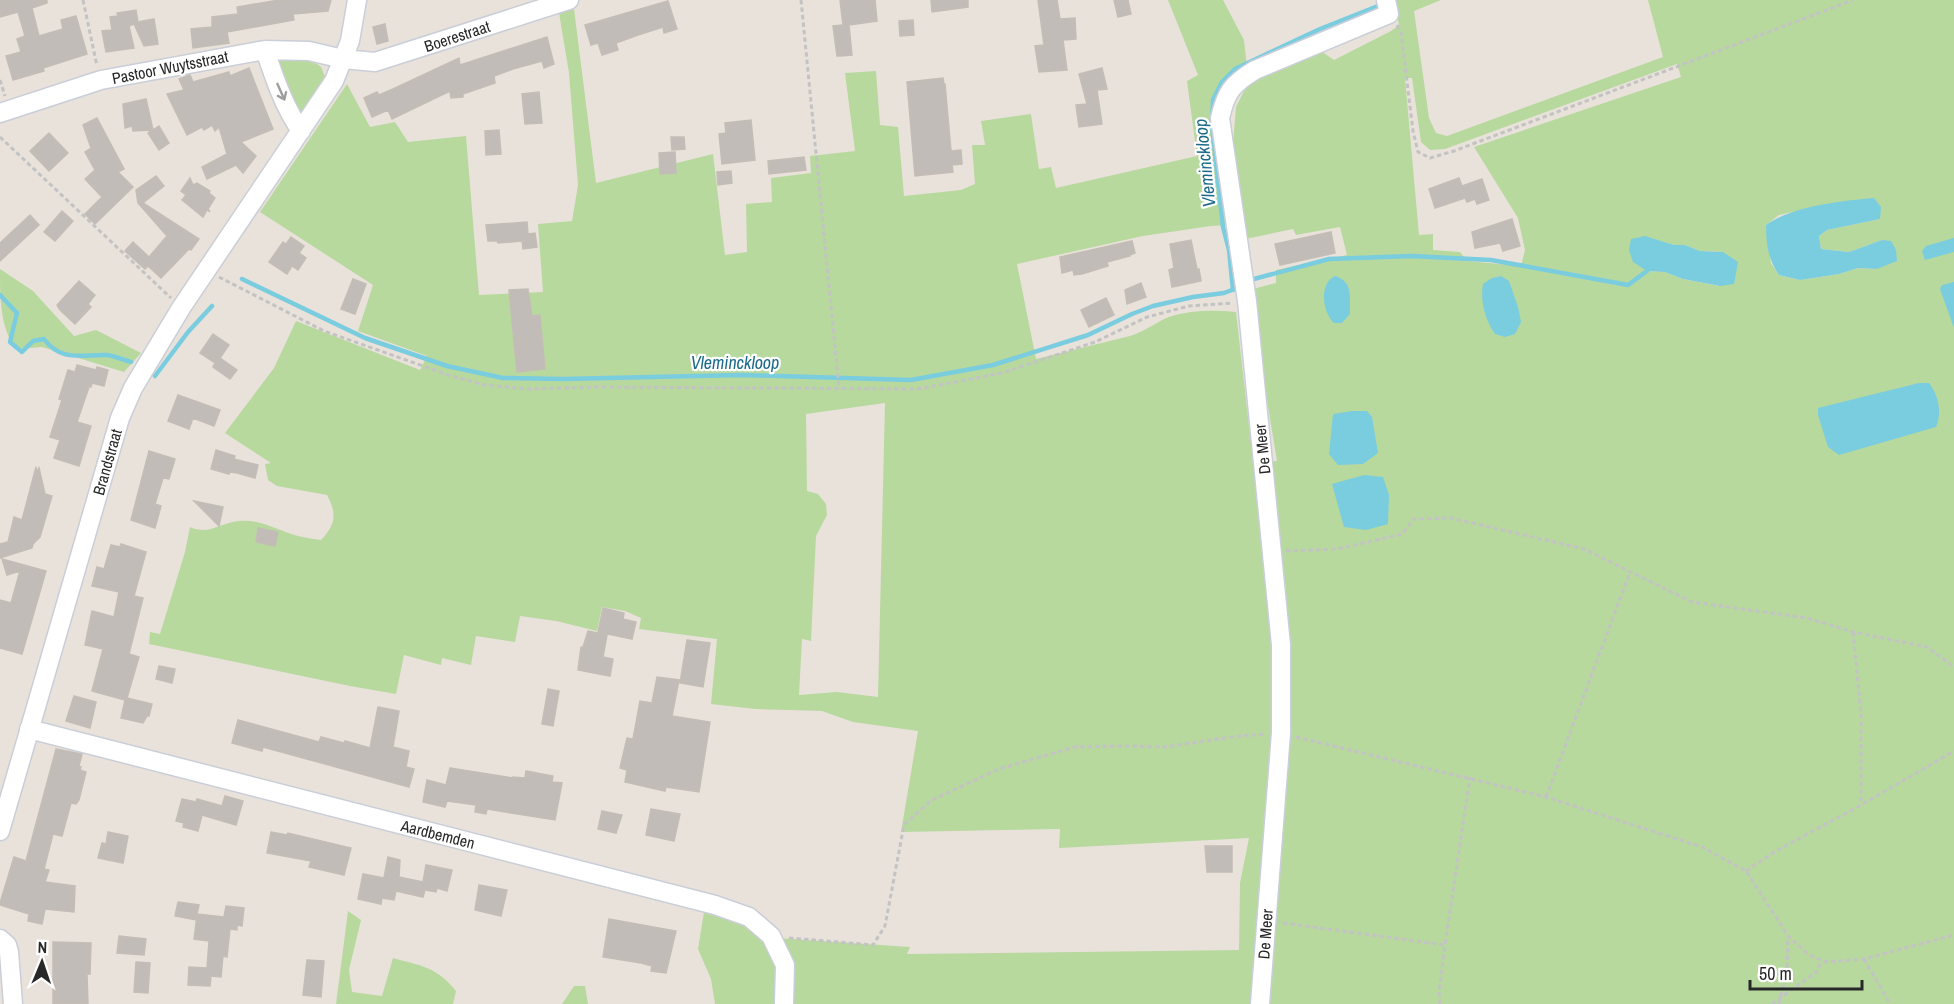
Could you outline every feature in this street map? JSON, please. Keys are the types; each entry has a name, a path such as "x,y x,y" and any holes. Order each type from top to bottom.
{"street":[{"name":"Brandstraat","path":"1,822 120,418 133,388 181,308 334,81 354,28 357,0"},
{"name":"Boerestraat","path":"343,59 375,62 388,59 569,0"},
{"name":"De Meer","path":"1260,1004 1281,733 1281,645 1247,302 1220,118 1225,97 1236,81 1388,7"},
{"name":"Pastoor Wuytsstraat","path":"0,113 101,81 265,50 309,51 343,59"},
{"path":"265,50 273,75 301,131"},
{"name":"Aardbemden","path":"29,729 715,905 749,917 771,936 785,965 784,1004"},
{"path":"0,939 7,945 9,952 12,1004"}],"path":[{"path":"83,0 101,81"},
{"path":"801,0 839,387"},
{"path":"1388,7 1401,32 1413,131 1418,152 1430,158 1454,151 1853,0"},
{"path":"0,136 181,308"},
{"path":"207,270 324,331 451,376 485,385 527,389 839,387 918,389 1002,373 1095,342 1147,317 1189,306 1247,302"},
{"path":"1272,551 1338,549 1402,534 1414,519 1452,518 1584,549 1692,602 1807,618 1853,632 1927,647 1954,668"},
{"path":"1546,796 1630,572"},
{"path":"1853,632 1861,714 1861,805"},
{"path":"771,936 873,945 885,926 904,825 932,800 999,769 1075,747 1165,747 1231,736 1281,733 1546,796 1702,847 1746,871 1788,936 1809,955 1826,963 1864,958 1954,935"},
{"path":"1746,871 1776,851 1954,751"},
{"path":"1440,1004 1439,993 1445,945 1470,777"},
{"path":"1266,920 1445,945"},
{"path":"1779,1004 1787,970 1788,936"},
{"path":"1864,958 1890,1004"},
{"path":"1772,1004 1818,970 1819,960"}],"green space":[{"path":"1168,0 1223,0 1244,40 1247,68 1226,92 1228,225 1143,236 1017,264 1036,359 1130,336 1177,315 1202,311 1236,312 1253,462 1277,461 1249,290 1276,283 1276,270 1347,255 1340,227 1296,235 1293,229 1245,239 1233,144 1236,107 1244,91 1257,76 1321,51 1334,60 1391,31 1399,25 1394,0 1441,0 1414,11 1429,118 1436,133 1447,136 1663,57 1648,0 1954,0 1954,1004 1268,1004 1288,646 1286,591 1277,510 1276,721 1252,1004 715,1004 711,979 698,949 704,912 735,920 761,937 910,947 907,954 1239,950 1240,883 1249,838 1059,848 1060,829 901,832 918,731 853,722 822,711 755,709 711,704 717,639 639,629 641,618 625,611 602,607 597,631 556,621 520,616 515,642 476,636 471,665 442,658 441,665 404,655 396,694 149,644 150,632 160,634 185,552 190,527 203,530 233,522 248,521 298,536 321,540 330,529 333,513 327,495 277,486 268,480 265,464 271,463 225,433 274,368 296,321 420,370 427,356 358,331 373,285 260,212 347,84 370,127 395,122 408,142 466,136 479,295 543,292 538,224 572,221 578,185 569,73 559,13 574,9 596,183 713,154 725,255 747,252 746,204 772,202 771,178 811,173 810,156 855,151 845,73 876,71 880,125 898,127 904,196 961,190 975,184 972,145 985,145 981,121 1031,114 1039,169 1051,167 1056,188 1197,156 1187,81 1198,75","holes":["1677,64 1681,77 1474,147 1518,218 1525,250 1521,266 1467,261 1460,252 1433,250 1433,234 1419,235 1405,78 1412,78 1421,142 1430,150 1445,149","1845,201 1880,219 1827,230 1819,236 1821,249 1849,252 1882,240 1877,269 1858,268 1839,274 1800,280 1779,275 1771,263 1766,225 1779,215","1653,239 1674,245 1685,245 1700,251 1723,252 1719,286 1683,279 1665,272 1647,271","885,403 878,697 837,692 799,695 802,639 811,641 816,536 827,515 826,504 818,494 807,491 806,414"]},
{"path":"272,59 311,62 321,68 325,76 300,115"},
{"path":"0,269 33,291 74,336 96,330 141,353 124,372 42,347 16,349 4,322"},
{"path":"348,911 361,920 349,970 352,992 382,996 393,958 420,965 442,976 456,991 453,1004 336,1004"},
{"path":"574,986 585,986 588,1004 562,1004"}],"water":[{"path":"1874,198 1881,207 1880,219 1827,230 1819,236 1821,249 1849,252 1882,240 1891,241 1896,250 1897,261 1877,269 1858,268 1839,274 1800,280 1779,275 1768,251 1766,225 1789,213 1803,209"},
{"path":"1645,236 1674,245 1685,245 1700,251 1723,252 1738,262 1734,284 1720,286 1683,279 1665,272 1647,271 1633,262 1629,250 1631,239"},
{"path":"1954,238 1954,252 1925,260 1922,251 1926,246"},
{"path":"1335,276 1345,282 1349,291 1350,314 1342,323 1334,323 1325,305 1326,285"},
{"path":"1501,276 1509,281 1521,322 1515,334 1505,337 1495,334 1491,329 1482,297 1483,284 1492,278"},
{"path":"1954,282 1954,328 1940,289 1942,285"},
{"path":"1919,383 1929,383 1935,393 1939,410 1936,427 1839,455 1828,447 1818,408"},
{"path":"1367,411 1372,417 1378,453 1363,464 1338,465 1329,454 1333,414"},
{"path":"1364,475 1383,477 1389,495 1388,524 1366,530 1344,527 1332,484"}],"building":[{"path":"0,0 47,0 47,3 32,8 39,36 63,29 61,20 76,16 87,54 13,80 6,56 21,52 17,39 25,36 18,12 0,17"},
{"path":"279,0 331,0 328,11 293,14 294,20 227,32 229,43 193,48 191,29 212,27 212,17 238,14 237,7"},
{"path":"840,0 875,0 877,21 849,25 852,55 837,56 833,26 843,25"},
{"path":"931,0 968,0 968,7 932,12"},
{"path":"1038,0 1057,0 1060,19 1075,18 1076,39 1063,40 1067,70 1039,72 1035,46 1044,45"},
{"path":"1114,0 1128,0 1131,14 1118,17"},
{"path":"668,1 677,29 664,33 663,27 638,35 616,43 618,50 602,55 598,43 591,45 585,25"},
{"path":"136,10 138,22 154,19 158,44 144,46 134,24 129,26 134,48 106,52 102,31 112,30 110,17 118,16 117,13"},
{"path":"913,20 914,35 900,36 899,21"},
{"path":"385,24 388,41 377,44 373,27"},
{"path":"547,37 554,64 544,68 542,61 513,69 494,76 495,83 463,94 463,97 451,98 450,91 392,119 388,110 372,117 364,98 377,92 379,95 459,58 460,65"},
{"path":"249,68 273,129 241,142 256,156 243,173 236,165 207,179 202,167 227,154 219,127 215,131 212,125 204,130 202,127 187,135 167,94 184,90 179,79 190,75 193,82 229,72 230,76"},
{"path":"1102,68 1107,89 1097,90 1102,124 1079,127 1076,105 1087,104 1079,74"},
{"path":"943,78 951,151 961,150 962,164 952,165 953,172 915,176 907,82"},
{"path":"539,92 542,123 525,124 522,94"},
{"path":"146,99 153,130 159,126 169,143 159,150 148,133 152,130 133,131 132,126 125,128 123,104"},
{"path":"97,118 124,169 118,172 133,187 95,224 85,214 102,197 85,179 95,170 85,152 91,148 83,125"},
{"path":"751,120 755,160 722,164 719,134 726,133 725,123"},
{"path":"499,130 501,154 486,155 485,131"},
{"path":"49,133 68,153 49,171 30,151"},
{"path":"671,137 684,137 685,149 672,150"},
{"path":"675,152 676,173 660,174 659,153"},
{"path":"804,157 806,170 769,174 768,161"},
{"path":"731,171 732,183 718,185 717,172"},
{"path":"156,176 164,186 143,203 199,239 191,250 189,249 161,278 148,266 145,269 125,251 133,242 149,257 167,236 138,203 136,190"},
{"path":"190,178 193,185 197,183 210,191 209,193 215,198 208,209 210,212 207,210 203,217 182,200 186,195 181,191"},
{"path":"1459,178 1462,186 1482,179 1489,200 1477,204 1475,199 1467,202 1465,198 1435,208 1429,189"},
{"path":"62,211 73,221 55,241 44,232"},
{"path":"30,215 39,225 0,261 0,243"},
{"path":"1512,219 1520,246 1503,251 1500,243 1475,248 1472,232"},
{"path":"527,222 528,234 535,233 537,247 523,249 522,241 498,243 488,241 486,225"},
{"path":"1331,232 1335,253 1280,265 1275,244"},
{"path":"291,237 304,246 299,253 306,258 298,270 292,266 287,274 269,262 283,242 286,244"},
{"path":"1191,240 1201,281 1172,287 1169,270 1174,268 1170,244"},
{"path":"1132,241 1135,253 1130,256 1107,262 1108,266 1082,274 1074,275 1073,270 1062,273 1060,257"},
{"path":"353,279 366,284 355,314 341,309"},
{"path":"79,281 95,295 88,304 91,307 75,324 57,305"},
{"path":"1141,283 1146,297 1127,304 1125,290"},
{"path":"528,289 532,316 540,315 545,369 517,372 509,290"},
{"path":"1106,298 1114,315 1089,327 1081,310"},
{"path":"213,334 229,345 220,358 237,370 230,379 213,367 215,363 200,353"},
{"path":"77,365 96,370 97,367 108,370 104,386 92,383 89,387 77,422 91,426 79,466 54,458 60,440 50,437 62,400 59,399 68,370 75,372"},
{"path":"178,395 220,410 214,426 193,418 189,429 168,421"},
{"path":"216,450 235,456 234,459 258,465 255,478 211,469"},
{"path":"149,451 175,459 169,479 163,478 155,504 161,506 155,528 131,520"},
{"path":"36,467 37,472 39,468 45,494 52,496 40,537 32,548 0,558 0,544 8,542 14,517 22,520"},
{"path":"194,501 223,507 219,526"},
{"path":"258,528 278,532 275,546 256,542"},
{"path":"121,544 146,552 134,596 143,598 129,654 139,657 127,698 152,704 149,716 143,723 121,718 125,700 92,691 103,649 85,645 92,611 114,617 119,592 92,586 97,567 104,569 111,545 120,547"},
{"path":"2,559 46,571 22,654 0,648 0,600 11,603 20,571 7,575"},
{"path":"603,608 624,613 623,619 636,622 632,639 598,632"},
{"path":"588,631 607,635 603,657 613,659 610,676 578,670 581,647 583,647"},
{"path":"687,640 710,643 703,687 680,683"},
{"path":"159,666 175,669 172,683 156,679"},
{"path":"657,677 679,680 672,716 710,722 699,792 666,787 665,791 625,782 627,770 620,768 627,738 633,739 640,701 652,703"},
{"path":"548,689 559,691 553,726 542,724"},
{"path":"74,696 96,702 90,728 66,721"},
{"path":"378,707 399,711 393,747 409,751 406,767 414,769 409,787 263,747 262,751 232,743 238,720 319,742 321,737 370,748"},
{"path":"56,749 82,754 79,766 80,770 86,772 79,800 76,804 71,803 62,836 53,834 44,869 49,870 45,882 75,886 74,912 45,909 42,924 28,921 29,914 0,905 0,903 14,857 26,861"},
{"path":"450,768 513,778 525,778 526,771 553,776 552,782 562,783 555,820 487,809 486,814 475,812 476,805 447,801 445,807 423,802 427,780 446,785"},
{"path":"225,796 243,801 236,825 202,815 198,831 183,827 184,823 176,821 182,799 196,802 197,799 222,806"},
{"path":"651,809 680,814 674,841 646,835"},
{"path":"602,811 622,815 616,833 598,829"},
{"path":"108,832 128,836 123,863 98,858 102,843 106,844"},
{"path":"271,832 287,835 288,833 351,848 344,875 309,867 311,861 267,853"},
{"path":"1205,846 1232,846 1232,872 1207,872"},
{"path":"388,857 400,860 399,877 423,882 426,865 452,870 447,891 437,888 436,892 425,890 423,897 396,891 394,900 382,898 381,904 358,899 363,874 384,878"},
{"path":"479,885 507,890 501,916 475,910"},
{"path":"178,902 199,905 197,914 224,917 226,906 244,908 242,926 237,925 237,930 230,929 227,957 223,956 221,977 211,976 210,986 188,985 189,967 207,968 209,941 194,939 197,916 196,920 175,916"},
{"path":"609,919 676,931 666,973 651,971 652,966 641,963 603,957"},
{"path":"119,936 146,939 144,955 117,953"},
{"path":"53,942 91,943 90,974 87,974 88,1004 53,1004"},
{"path":"307,960 324,961 321,997 303,995"},
{"path":"136,962 150,963 148,993 134,992"}],"waterway":[{"name":"Vleminckloop","path":"1233,290 1229,250 1223,227 1212,125 1213,100 1222,82 1235,69 1320,29 1383,4"},
{"path":"1254,279 1329,259 1411,256 1491,260 1628,285 1647,271"},
{"name":"Vleminckloop","path":"242,279 365,338 447,366 503,378 563,379 741,375 911,380 993,365 1088,335 1153,306 1224,293 1237,288"},
{"name":"Vleminckloop","path":"0,295 17,313 10,342 22,352 33,341 44,339 51,347 65,354 73,356 107,355 131,362"},
{"name":"Vleminckloop","path":"155,376 188,332 212,306"}]}
